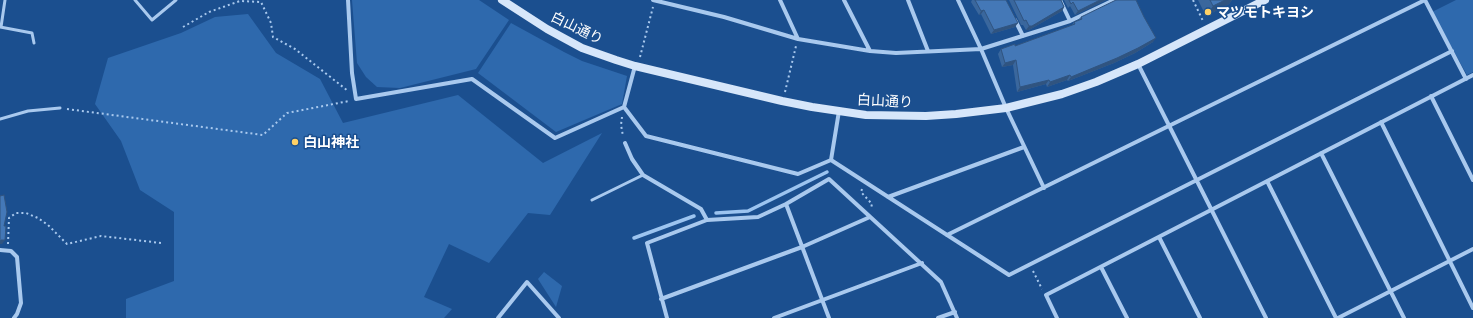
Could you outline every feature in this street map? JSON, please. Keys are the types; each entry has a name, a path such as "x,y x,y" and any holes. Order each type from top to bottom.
{"street":[{"path":"348,0 352,73 356,99 472,79 555,138 624,107 637,66"},
{"name":"白山通り","path":"502,0 547,29 582,48 637,66 782,101 839,111 866,115 926,116 1006,108 1062,94 1096,82 1138,64 1265,0"},
{"path":"653,0 724,17 798,39 870,51 896,53 981,49 1070,21 1114,0"},
{"path":"780,0 798,39"},
{"path":"844,0 870,51"},
{"path":"908,0 928,52"},
{"path":"958,0 1006,108 1044,188"},
{"path":"1060,0 1070,21"},
{"path":"947,235 1425,0 1466,79"},
{"path":"1014,18 1023,36"},
{"path":"831,160 1009,275 1452,51"},
{"path":"1138,64 1266,318"},
{"path":"1057,318 1046,296 1101,266 1473,75"},
{"path":"1431,96 1473,180"},
{"path":"624,107 646,136 798,174 831,160"},
{"path":"831,160 839,111"},
{"path":"1381,122 1473,308"},
{"path":"625,143 632,158 643,175 701,209 707,220"},
{"path":"888,197 1024,147"},
{"path":"1321,153 1404,318"},
{"path":"667,318 647,243 707,220 758,217 786,204 828,179 922,263 941,282 957,318"},
{"path":"1267,181 1337,318 1473,249"},
{"path":"786,204 829,318"},
{"path":"661,298 802,247 870,217"},
{"path":"1159,237 1200,318"},
{"path":"0,250 11,252 17,257 21,303 14,318"},
{"path":"774,318 922,263"},
{"path":"1101,266 1127,318"},
{"path":"498,318 526,282 559,318"},
{"path":"938,318 955,312"}],"lane":[{"path":"5,0 1,27 32,33 34,43"},
{"path":"135,0 152,20 176,0"},
{"path":"0,118 28,111 60,108"},
{"path":"592,200 643,175"}],"path":[{"path":"637,66 653,0"},
{"path":"1193,0 1203,21"},
{"path":"182,27 209,12 240,1 261,2 271,23 273,37 295,49 347,91 355,91"},
{"path":"782,101 798,39"},
{"path":"60,108 263,135 287,113 356,99"},
{"path":"624,107 620,126 625,143"},
{"path":"864,182 861,192 872,204 870,217"},
{"path":"8,252 9,218 16,213 26,213 38,218 48,225 67,244 101,236 161,243"},
{"path":"1030,264 1046,296"}],"shaded area":[{"path":"352,0 479,0 509,20 476,69 400,88 377,87 366,77 357,63"},
{"path":"1456,0 1473,0 1473,72 1467,75 1432,12"},
{"path":"248,14 276,53 320,79 343,123 458,95 543,163 602,133 550,215 528,213 489,263 449,244 424,297 452,309 444,318 126,318 126,299 174,281 174,212 140,190 121,141 95,104 108,58 181,33 215,17"},
{"path":"511,23 582,61 627,76 622,104 556,132 478,73"},
{"path":"544,272 562,286 556,307 538,279"}],"building":[{"path":"975,0 1006,0 1018,23 994,30 984,10 981,11"},
{"path":"1014,0 1061,0 1064,7 1032,26 1029,26 1026,20 1024,21"},
{"path":"1069,0 1100,0 1078,11 1073,2 1071,4"},
{"path":"1116,0 1136,0 1156,38 1117,58 1071,77 1070,75 1050,82 1049,80 1020,87 1016,60 1005,63 1001,49 1015,44 1015,46 1075,24 1074,22 1082,19 1081,17"},
{"path":"1210,0 1225,0 1213,6"},
{"path":"4,195 7,212 4,226 6,226 5,240 1,240 0,242 0,196"}],"waterway":[{"path":"716,213 748,211 827,172"},
{"path":"634,238 694,216"}],"place":[{"name":"マツモトキヨシ","path":"1208,12"},
{"name":"白山神社","path":"295,142"}]}
